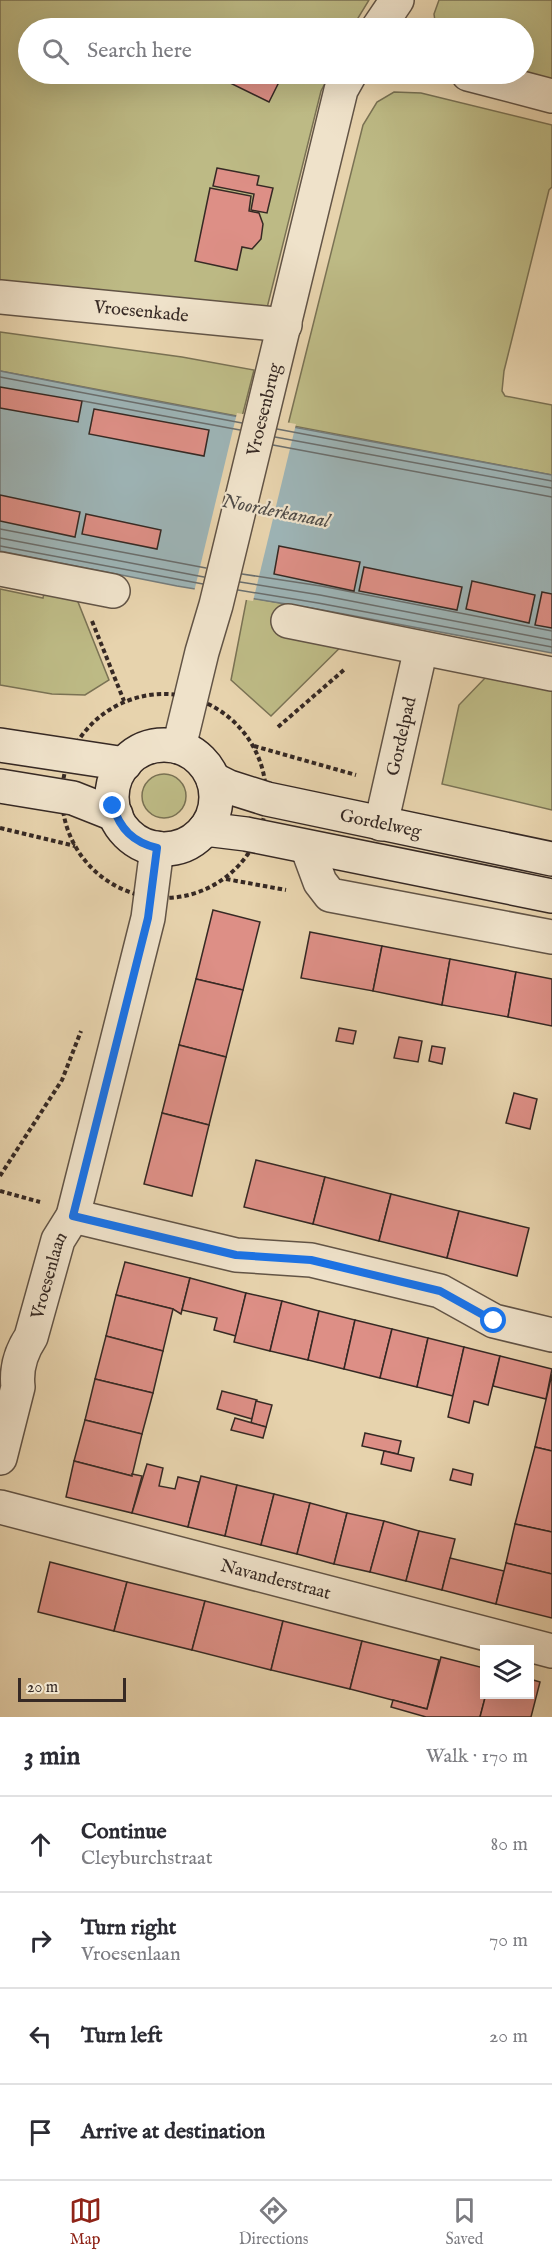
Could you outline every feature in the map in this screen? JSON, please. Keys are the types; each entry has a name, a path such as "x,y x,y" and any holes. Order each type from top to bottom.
{"street":[{"path":"385,18 398,0"},
{"name":"Vroesenbrug","path":"179,747 190,697 216,605 341,90 344,84"},
{"path":"506,84 552,96"},
{"name":"Vroesenkade","path":"0,297 285,325"},
{"path":"0,568 113,591"},
{"path":"288,621 552,674"},
{"name":"Gordelpad","path":"381,824 421,648"},
{"path":"0,745 125,764"},
{"path":"169,745 179,747 196,756 209,770 213,779 216,805 205,829 183,845 165,849 157,848 140,842 125,831 116,814 112,797 113,788 115,779 125,764 140,751 149,747 169,745"},
{"name":"Gordelweg","path":"213,779 229,787 267,799 552,859"},
{"path":"0,786 73,798 116,814"},
{"name":"Gordelweg","path":"205,829 235,832 552,896"},
{"name":"Vroesenlaan","path":"0,1458 18,1387 16,1376 23,1348 31,1337 58,1240 73,1216 148,918 157,848"},
{"path":"307,848 320,882 330,895 552,937"},
{"path":"73,1216 236,1255 311,1260 440,1291 494,1321 552,1335"},
{"name":"Navanderstraat","path":"0,1507 552,1652"}],"path":[{"path":"78,584 124,701"},
{"path":"278,727 377,639"},
{"path":"90,724 106,711 137,697 164,693 190,697"},
{"path":"241,729 253,746 292,757"},
{"path":"0,828 75,846 89,866 120,888 117,897"},
{"path":"225,879 311,895 330,895"},
{"path":"0,1176 62,1080 83,1022"},
{"path":"0,1191 56,1207 73,1216"}],"shaded area":[{"path":"0,0 369,0 358,18 18,18 18,84 325,84 321,91 265,316 0,285"},
{"path":"439,0 552,0 552,80 534,76 534,18 435,18"},
{"path":"394,92 421,93 552,125 552,187 549,190 504,371 502,391 505,396 552,405 552,475 288,425 363,125 377,102"},
{"path":"0,332 182,357 254,370 242,417 0,371"},
{"path":"0,589 43,598 45,590 76,597 109,680 85,695 52,694 0,685"},
{"path":"247,597 369,619 271,716 231,680"},
{"path":"486,677 552,690 552,810 442,784 459,705"},
{"path":"164,774 179,781 186,796 179,811 164,818 149,811 142,796 149,781"}],"water":[{"name":"Noorderkanaal","path":"0,371 552,475 552,653 317,609 177,586 0,551"}],"pier":[{"path":"237,413 296,424 253,601 194,592"}],"building":[{"path":"232,84 278,84 269,102"},
{"path":"217,168 259,176 257,185 273,188 267,213 251,210 254,194 213,186"},
{"path":"210,188 251,196 249,211 259,213 263,224 261,239 252,249 242,247 237,270 195,261"},
{"path":"0,387 82,401 78,422 0,408"},
{"path":"94,409 209,430 204,456 89,434"},
{"path":"0,495 80,512 75,537 0,521"},
{"path":"86,514 161,530 157,549 82,534"},
{"path":"279,546 360,562 354,591 274,574"},
{"path":"364,567 462,587 457,610 359,591"},
{"path":"472,581 535,595 529,623 466,609"},
{"path":"542,592 552,594 552,628 535,625"},
{"path":"213,910 260,922 243,990 196,979"},
{"path":"310,932 382,946 373,991 301,978"},
{"path":"382,946 450,959 442,1005 373,991"},
{"path":"450,959 516,972 508,1017 442,1005"},
{"path":"516,972 552,979 552,1026 508,1017"},
{"path":"196,979 243,990 226,1057 179,1045"},
{"path":"339,1028 356,1031 353,1044 336,1041"},
{"path":"399,1037 422,1041 418,1062 394,1058"},
{"path":"179,1045 226,1057 209,1125 162,1113"},
{"path":"432,1046 445,1048 442,1064 429,1061"},
{"path":"514,1093 537,1099 530,1129 506,1123"},
{"path":"162,1113 209,1125 192,1196 144,1184"},
{"path":"256,1160 325,1177 313,1224 244,1207"},
{"path":"325,1177 391,1194 379,1241 313,1224"},
{"path":"391,1194 459,1211 447,1258 379,1241"},
{"path":"459,1211 529,1228 517,1276 447,1258"},
{"path":"125,1262 190,1278 181,1314 173,1309 116,1295"},
{"path":"190,1278 246,1293 236,1336 214,1330 217,1318 182,1310"},
{"path":"246,1293 282,1301 270,1351 234,1342"},
{"path":"116,1295 173,1309 163,1351 106,1336"},
{"path":"282,1301 319,1311 308,1360 270,1351"},
{"path":"319,1311 355,1320 344,1369 308,1360"},
{"path":"355,1320 392,1329 380,1378 344,1369"},
{"path":"392,1329 428,1338 417,1387 380,1378"},
{"path":"106,1336 163,1351 153,1393 95,1379"},
{"path":"428,1338 464,1347 453,1396 417,1387"},
{"path":"464,1347 500,1356 488,1405 474,1401 469,1423 448,1417"},
{"path":"500,1356 552,1369 546,1399 493,1386"},
{"path":"552,1374 552,1451 535,1447"},
{"path":"95,1379 153,1393 142,1434 85,1420"},
{"path":"222,1391 257,1400 252,1419 217,1409"},
{"path":"256,1401 272,1405 266,1427 251,1423"},
{"path":"235,1418 266,1427 263,1438 231,1430"},
{"path":"85,1420 142,1434 132,1476 74,1461"},
{"path":"365,1433 401,1441 398,1454 362,1446"},
{"path":"535,1447 552,1451 552,1532 515,1524"},
{"path":"384,1451 414,1458 411,1471 381,1464"},
{"path":"74,1461 132,1476 132,1474 142,1476 132,1513 66,1497"},
{"path":"147,1464 163,1468 159,1486 175,1489 178,1477 199,1482 188,1527 132,1513"},
{"path":"453,1469 473,1474 471,1485 450,1480"},
{"path":"201,1476 237,1485 225,1536 188,1527"},
{"path":"237,1485 274,1494 261,1545 225,1536"},
{"path":"274,1494 310,1503 297,1554 261,1545"},
{"path":"310,1503 347,1513 334,1564 297,1554"},
{"path":"347,1513 384,1521 370,1572 334,1564"},
{"path":"384,1521 419,1531 406,1581 370,1572"},
{"path":"515,1524 552,1532 552,1574 506,1563"},
{"path":"419,1531 455,1539 442,1590 406,1581"},
{"path":"450,1558 504,1571 496,1604 442,1590"},
{"path":"50,1562 127,1582 114,1631 38,1612"},
{"path":"506,1563 552,1574 552,1618 496,1604"},
{"path":"127,1582 205,1601 192,1650 114,1631"},
{"path":"205,1601 283,1621 271,1670 192,1650"},
{"path":"283,1621 362,1641 350,1689 271,1670"},
{"path":"362,1641 439,1660 427,1709 350,1689"},
{"path":"441,1657 480,1667 480,1699 485,1699 480,1717 426,1717 391,1707 393,1700 427,1709"},
{"path":"534,1680 540,1682 531,1717 480,1717 485,1699 534,1699"}],"route":[{"path":"113,806 125,831 140,842 157,848 148,918 73,1216 236,1255 311,1260 440,1291 494,1321"}]}
